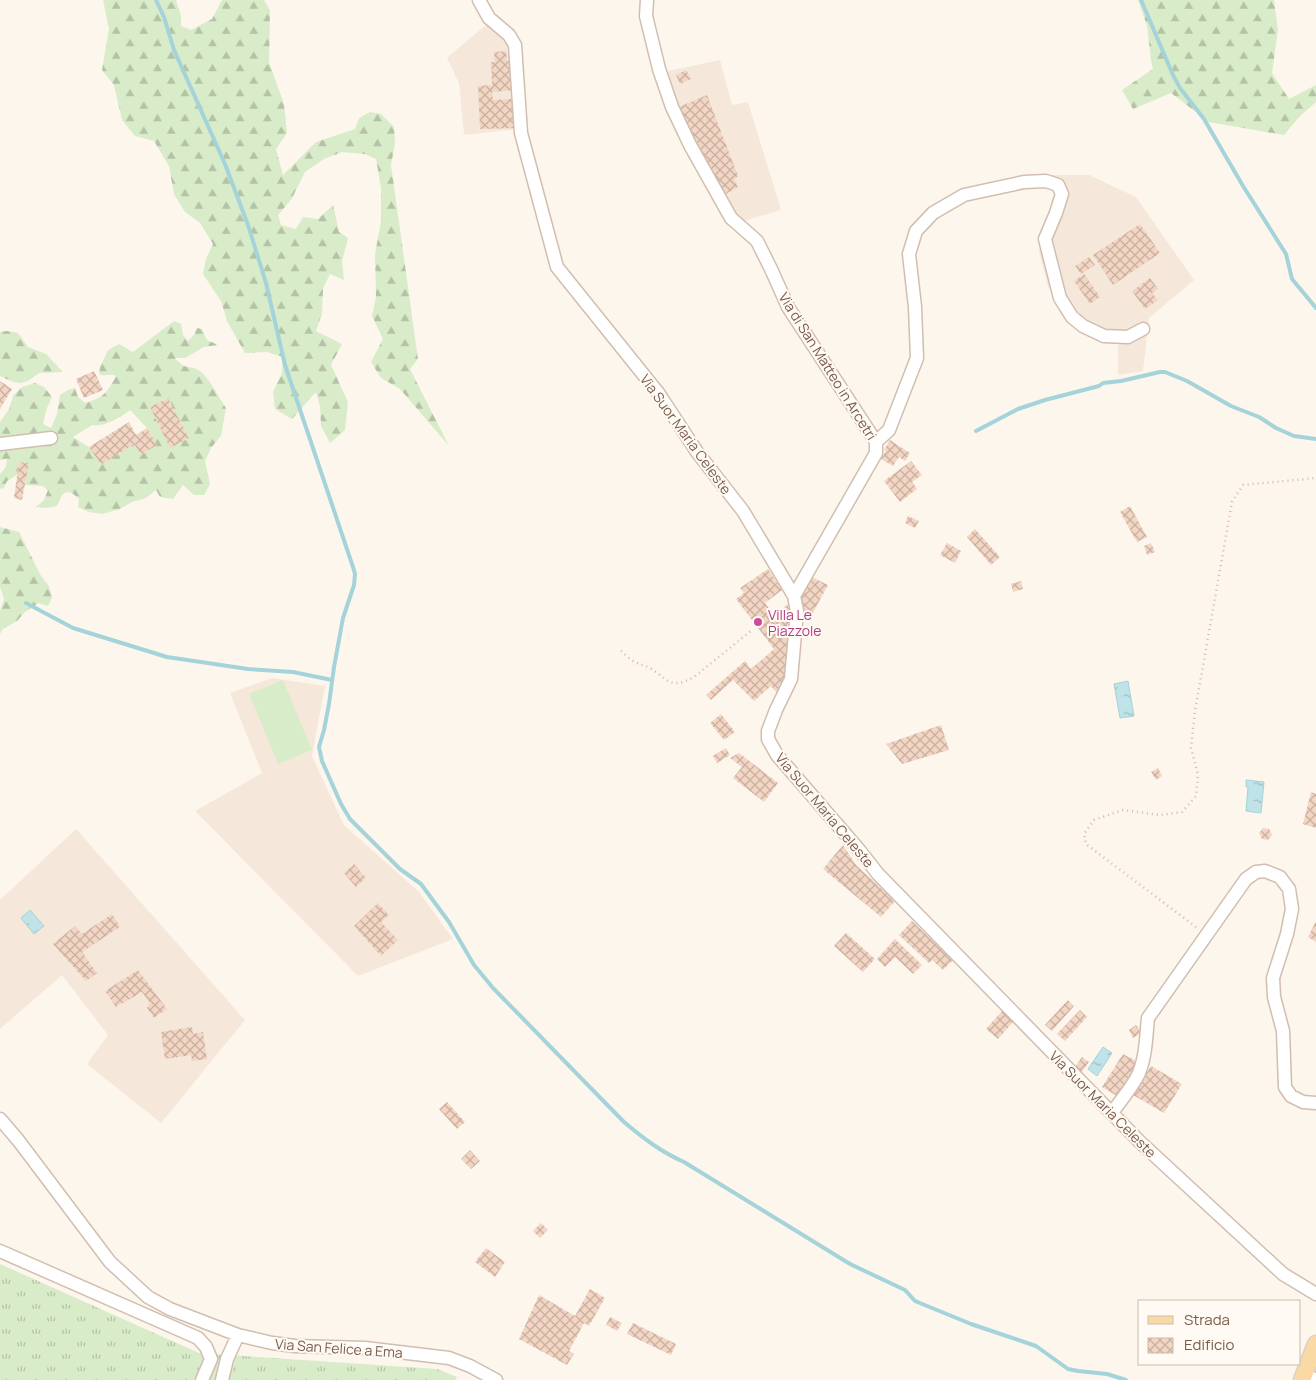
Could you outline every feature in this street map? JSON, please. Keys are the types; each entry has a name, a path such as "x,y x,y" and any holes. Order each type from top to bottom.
{"main road":[{"path":"1307,1378 1316,1344"}],"street":[{"name":"Via Suor Maria Celeste","path":"480,0 489,18 509,35 515,45 521,133 557,267 659,394 697,452 743,511 794,596 797,611 791,679 768,731 768,739 777,755 878,874 1140,1142 1283,1274 1316,1294"},
{"name":"Via di San Matteo in Arcetri","path":"647,0 646,16 659,70 672,107 690,146 731,218 757,241 788,307 876,442 876,453 794,596"},
{"path":"876,442 889,430 917,358 909,254 916,231 933,213 964,196 1024,182 1046,181 1058,184 1062,194 1045,239 1060,298 1072,317 1084,326 1104,336 1128,337 1143,329"},
{"path":"0,444 51,438"},
{"path":"1112,1113 1137,1076 1142,1060 1148,1018 1246,879 1256,872 1265,871 1280,877 1289,889 1292,909 1287,934 1273,978 1274,997 1283,1031 1285,1087 1291,1096 1303,1102 1316,1103"},
{"name":"Via San Felice a Ema","path":"0,1119 110,1262 148,1297 170,1309 238,1335 272,1344 365,1348 449,1358 470,1366 496,1380"},
{"path":"0,1251 198,1338 206,1347 211,1359 202,1380"},
{"path":"222,1380 227,1359 238,1335"}],"path":[{"path":"1207,935 1086,844 1084,834 1094,820 1124,810 1160,815 1182,812 1196,796 1198,774 1192,748 1195,711 1232,502 1244,485 1316,478"},
{"path":"621,651 633,661 645,665 668,681 673,683 684,682 694,677 752,630"}],"shaded area":[{"path":"494,18 519,40 528,128 464,135 459,83 447,58"},
{"path":"720,60 732,105 748,102 781,210 727,226 670,115 654,74"},
{"path":"1048,175 1089,175 1136,197 1194,280 1149,318 1143,371 1118,375 1118,344 1097,336 1069,320 1048,286 1039,252 1054,194"},
{"path":"272,678 325,686 312,756 344,825 419,892 453,939 358,976 195,811 262,773 230,693"},
{"path":"76,829 245,1020 161,1123 87,1064 108,1035 62,975 0,1029 0,900"}],"green space":[{"path":"103,0 176,0 181,16 181,26 191,30 212,19 222,0 264,0 270,10 269,62 284,104 287,133 276,149 283,175 316,142 355,129 359,118 370,112 381,114 394,127 395,143 391,165 418,359 410,369 449,446 400,389 381,378 371,362 383,339 372,316 376,297 375,254 381,222 381,188 376,159 365,154 342,152 324,159 305,172 291,200 278,215 281,225 296,229 303,217 318,219 333,205 339,232 348,238 342,261 344,280 330,274 323,288 322,313 316,331 342,344 331,365 348,402 345,430 330,443 321,426 320,406 316,392 292,419 275,409 273,392 282,373 283,357 267,352 245,353 227,321 221,301 203,274 206,259 213,244 200,223 185,212 174,194 169,166 154,141 135,136 122,120 114,85 102,70 109,29"},
{"path":"1138,0 1274,0 1278,30 1272,73 1289,99 1316,85 1316,102 1300,116 1284,135 1209,122 1171,93 1133,109 1122,90 1153,69 1147,26"},
{"path":"174,321 181,324 183,335 188,341 194,335 197,328 202,329 207,340 218,345 204,347 185,358 175,358 183,365 197,369 203,374 226,408 221,436 211,448 205,461 210,484 204,495 194,495 183,485 173,499 160,497 156,490 146,498 102,514 89,512 78,507 79,499 72,493 66,492 62,495 57,506 36,507 44,500 48,490 43,486 25,485 29,463 19,462 17,475 7,481 4,488 0,489 0,474 6,467 7,459 0,460 0,422 9,409 13,396 22,387 35,383 44,387 52,397 46,410 43,424 51,428 57,414 60,395 75,388 78,397 85,403 100,397 110,387 116,376 99,374 100,367 108,350 119,344 133,352","holes":["168,398 189,438 170,447 150,407","130,410 147,428 157,445 141,455 134,444 101,465 89,447 73,437 92,425 107,423"]},
{"path":"0,332 18,333 28,347 46,354 63,372 39,373 28,381 21,383 13,382 0,376"},
{"path":"0,527 19,532 41,576 49,586 52,598 48,606 39,603 25,612 17,621 3,629 0,634 0,611 4,599 0,587"},
{"path":"283,680 312,750 278,764 249,694"},
{"path":"0,1264 199,1353 437,1369 457,1377 455,1380 0,1380"}],"water":[{"path":"1128,681 1134,716 1120,718 1114,684"},
{"path":"1246,780 1264,782 1261,813 1246,811 1248,787 1246,787"},
{"path":"30,910 44,926 34,934 21,918"},
{"path":"1103,1047 1112,1053 1097,1076 1088,1069"}],"building":[{"path":"506,51 507,61 514,61 515,90 492,92 493,100 516,99 518,128 480,129 478,86 492,85 491,62 495,62 494,52"},
{"path":"686,70 691,79 680,84 676,75"},
{"path":"707,95 738,176 734,179 738,187 724,195 708,169 679,107"},
{"path":"1140,224 1160,253 1113,285 1093,255"},
{"path":"1089,257 1095,265 1081,274 1075,266"},
{"path":"1084,274 1100,297 1090,304 1074,281"},
{"path":"1150,278 1158,289 1152,293 1158,300 1145,309 1132,291"},
{"path":"94,371 103,390 84,398 76,379"},
{"path":"0,381 12,389 0,409"},
{"path":"168,398 189,438 170,448 150,407"},
{"path":"129,422 136,435 147,428 157,445 141,455 134,444 101,465 89,447"},
{"path":"890,440 910,453 905,461 899,457 893,466 881,459"},
{"path":"911,461 922,475 912,482 917,489 900,502 884,481"},
{"path":"19,462 29,463 22,500 14,498"},
{"path":"1130,506 1147,537 1137,542 1120,512"},
{"path":"908,516 919,521 915,528 905,523"},
{"path":"975,529 1000,557 991,565 967,537"},
{"path":"947,543 961,551 955,563 940,555"},
{"path":"1151,543 1155,552 1147,555 1144,546"},
{"path":"768,569 782,590 765,603 774,615 791,602 795,607 787,674 779,695 771,686 754,701 733,680 711,700 706,695 745,661 751,669 774,649 736,599 744,593 740,588"},
{"path":"810,576 828,585 809,620 799,615 800,595"},
{"path":"1021,581 1023,589 1013,592 1011,584"},
{"path":"721,714 735,732 724,740 710,723"},
{"path":"941,725 949,750 902,764 886,744"},
{"path":"726,748 730,755 717,763 713,756"},
{"path":"739,753 778,783 764,802 733,778 742,767 730,758"},
{"path":"1158,768 1162,776 1156,780 1151,772"},
{"path":"1311,792 1316,794 1316,828 1303,824"},
{"path":"1263,828 1269,829 1272,835 1268,840 1262,839 1259,833"},
{"path":"843,845 856,865 895,901 881,917 823,869"},
{"path":"354,864 366,878 356,887 344,873"},
{"path":"378,903 389,915 381,922 398,940 381,956 354,926"},
{"path":"112,914 120,927 82,952 97,973 86,981 53,944 75,926 82,934"},
{"path":"912,921 953,960 943,970 932,960 929,963 899,935"},
{"path":"1316,921 1316,942 1308,937"},
{"path":"846,933 875,959 863,972 834,946"},
{"path":"895,939 922,965 913,974 895,957 885,967 877,959"},
{"path":"138,970 167,1009 154,1018 147,1008 150,1003 142,992 116,1007 105,991"},
{"path":"1068,1000 1074,1006 1052,1031 1045,1025"},
{"path":"1080,1010 1087,1017 1065,1041 1057,1034"},
{"path":"1002,1011 1014,1021 998,1039 986,1029"},
{"path":"1136,1025 1141,1033 1133,1038 1129,1030"},
{"path":"192,1027 193,1034 203,1032 207,1059 192,1061 191,1055 165,1059 161,1032"},
{"path":"1123,1054 1138,1062 1117,1096 1102,1087"},
{"path":"1082,1057 1089,1062 1081,1073 1075,1067"},
{"path":"1151,1066 1182,1084 1164,1113 1133,1095"},
{"path":"447,1102 465,1122 457,1129 439,1109"},
{"path":"470,1150 480,1161 471,1169 461,1159"},
{"path":"541,1223 548,1230 540,1238 533,1231"},
{"path":"486,1248 505,1262 495,1277 475,1262"},
{"path":"590,1289 605,1298 589,1326 584,1323 569,1351 574,1354 567,1365 519,1339 539,1295 575,1316"},
{"path":"610,1317 622,1323 617,1331 606,1325"},
{"path":"633,1323 676,1344 671,1355 627,1334"}],"waterway":[{"path":"156,0 164,17 174,50 225,164 248,225 266,283 285,365 355,574 354,585 343,618 329,704 319,747 322,761 341,804 350,819 400,869 421,884 449,922 474,965 493,988 624,1122 645,1139 850,1264 905,1290 915,1301 971,1324 1036,1346 1068,1369 1107,1374 1126,1380"},
{"path":"1141,0 1180,88 1204,119 1286,254 1292,279 1316,308"},
{"path":"976,431 1018,409 1045,400 1099,386 1103,383 1165,372 1187,381 1231,406 1259,417 1276,428 1294,436 1316,439"},
{"path":"26,603 73,628 167,657 248,669 293,672 332,680"}],"place":[{"name":"Villa Le Piazzole","path":"758,622"}]}
